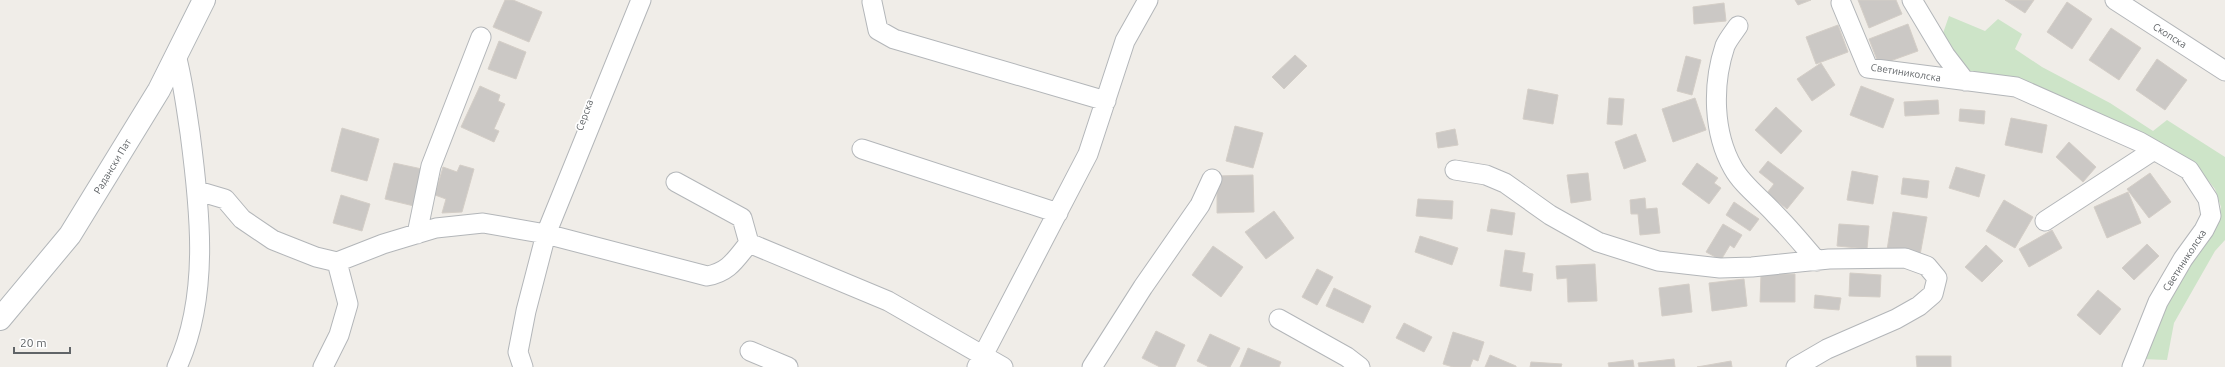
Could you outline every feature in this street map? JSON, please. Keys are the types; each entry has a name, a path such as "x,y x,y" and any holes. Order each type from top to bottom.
{"street":[{"name":"Радански Пат","path":"0,319 70,235 159,90 204,0"},
{"name":"Серска","path":"546,234 579,129 602,66 631,0"},
{"path":"523,367 518,352 526,311 546,234 641,0"},
{"path":"981,361 1088,154 1125,41 1148,0"},
{"name":"Светиниколска","path":"1912,0 1945,55 1965,81"},
{"name":"Скопска","path":"2115,0 2225,71"},
{"path":"872,2 878,30 894,39 1106,101"},
{"name":"Светиниколска","path":"1841,3 1868,68 2016,87 2154,150 2189,170 2208,199 2210,216 2204,230 2184,259 2158,302 2132,367"},
{"path":"1738,26 1726,45 1720,65 1716,102 1721,143 1733,169 1776,214 1816,261"},
{"path":"417,234 430,166 481,36"},
{"path":"176,56 182,77 198,191 199,263 194,315 177,367"},
{"path":"862,149 1058,213"},
{"path":"2046,221 2154,150"},
{"path":"1455,170 1486,175 1505,183 1550,215 1598,242 1658,261 1720,268 1752,268 1816,261 1905,258 1927,266 1937,278 1933,294 1919,306 1896,319 1827,349 1796,367"},
{"path":"1092,367 1143,287 1200,205 1212,179"},
{"path":"676,182 742,218 750,243 888,300 981,361 1003,367"},
{"path":"198,191 225,199 242,219 273,240 316,257 337,262 383,244 436,228 483,223 546,234 707,276 721,274 750,243"},
{"path":"323,367 339,335 348,304 337,262"},
{"path":"1279,319 1347,357 1360,367"},
{"path":"750,351 788,367"}],"green space":[{"path":"1949,16 1985,31 1998,19 2022,34 2015,49 2042,67 2110,103 2153,131 2167,120 2225,157 2225,240 2215,251 2174,323 2167,360 2142,359 2161,306 2217,222 2221,207 2215,189 2199,169 1968,72 1942,36"}],"building":[{"path":"505,0 513,0 542,12 529,42 493,27"},
{"path":"1795,0 1811,0 1798,5"},
{"path":"1858,0 1896,0 1902,14 1869,28"},
{"path":"2005,0 2034,0 2025,13"},
{"path":"2067,2 2092,19 2072,49 2047,32"},
{"path":"1724,3 1726,21 1694,24 1693,7"},
{"path":"1908,24 1918,51 1879,65 1869,39"},
{"path":"1838,25 1848,52 1816,64 1806,37"},
{"path":"2111,28 2141,48 2119,80 2089,60"},
{"path":"499,41 526,52 516,79 488,69"},
{"path":"1295,55 1307,66 1284,89 1272,77"},
{"path":"1686,56 1701,60 1692,95 1677,91"},
{"path":"2157,59 2187,80 2165,110 2136,90"},
{"path":"1821,63 1835,85 1812,101 1797,79"},
{"path":"480,86 500,95 498,101 505,104 494,129 499,131 494,142 461,127"},
{"path":"1861,86 1894,99 1883,128 1850,115"},
{"path":"1528,89 1558,95 1553,124 1523,119"},
{"path":"1609,98 1624,99 1622,125 1607,124"},
{"path":"1695,98 1706,130 1673,142 1662,109"},
{"path":"1938,100 1939,114 1905,116 1904,102"},
{"path":"1776,107 1802,131 1781,154 1755,130"},
{"path":"1960,109 1985,111 1984,124 1959,121"},
{"path":"2011,118 2047,125 2042,153 2005,145"},
{"path":"1235,126 1263,133 1253,168 1226,161"},
{"path":"342,128 379,139 367,181 331,171"},
{"path":"1455,129 1458,145 1438,148 1436,133"},
{"path":"1636,134 1646,161 1624,169 1615,142"},
{"path":"2069,142 2096,167 2083,182 2056,157"},
{"path":"1768,161 1804,188 1787,209 1767,193 1774,184 1759,172"},
{"path":"394,163 422,169 414,206 385,199"},
{"path":"1697,163 1718,178 1714,183 1721,188 1709,204 1682,184"},
{"path":"460,165 474,169 462,212 442,213 446,199 435,195 443,167 457,172"},
{"path":"1956,167 1985,175 1979,197 1949,188"},
{"path":"1852,171 1878,176 1873,204 1847,200"},
{"path":"1588,173 1591,200 1571,203 1567,175"},
{"path":"2150,173 2171,202 2149,218 2127,189"},
{"path":"1253,175 1254,212 1217,213 1217,176"},
{"path":"1903,178 1929,181 1927,198 1901,194"},
{"path":"2128,192 2141,223 2107,238 2094,207"},
{"path":"341,195 370,204 362,231 333,223"},
{"path":"1645,198 1646,209 1657,208 1660,233 1640,235 1638,214 1631,214 1630,200"},
{"path":"1418,199 1453,201 1452,219 1416,216"},
{"path":"2004,200 2033,217 2015,248 1986,231"},
{"path":"1734,202 1759,219 1750,231 1726,215"},
{"path":"1491,209 1515,213 1512,235 1487,231"},
{"path":"1274,211 1294,238 1266,259 1245,232"},
{"path":"1893,212 1927,217 1920,255 1887,250"},
{"path":"1723,224 1742,235 1734,248 1730,245 1721,260 1706,252"},
{"path":"1839,224 1869,226 1867,249 1837,246"},
{"path":"2052,230 2062,248 2029,267 2019,249"},
{"path":"1420,236 1458,248 1452,265 1415,252"},
{"path":"2147,244 2159,256 2134,280 2122,268"},
{"path":"1986,245 2003,261 1982,282 1965,267"},
{"path":"1213,246 1243,267 1221,297 1192,275"},
{"path":"1505,250 1525,253 1522,272 1533,274 1531,291 1500,286"},
{"path":"1595,264 1597,301 1568,302 1567,278 1557,279 1556,266"},
{"path":"1317,269 1333,277 1317,305 1302,297"},
{"path":"1850,273 1881,275 1880,297 1849,296"},
{"path":"1761,274 1795,274 1795,302 1760,302"},
{"path":"1744,279 1747,306 1712,311 1709,283"},
{"path":"1689,284 1692,312 1662,316 1659,288"},
{"path":"1334,288 1371,306 1363,323 1326,306"},
{"path":"2098,290 2121,309 2100,335 2077,315"},
{"path":"1815,295 1841,298 1839,310 1814,308"},
{"path":"1404,323 1432,337 1424,352 1396,338"},
{"path":"1156,331 1185,345 1175,367 1160,367 1142,358"},
{"path":"1453,332 1484,342 1478,361 1473,359 1470,367 1453,367 1443,364"},
{"path":"1210,334 1240,348 1230,367 1209,367 1197,361"},
{"path":"1248,348 1281,362 1279,367 1240,367"},
{"path":"1490,355 1516,366 1516,367 1485,367"},
{"path":"1916,356 1951,356 1951,367 1917,367"},
{"path":"1674,359 1675,367 1639,367 1638,363"},
{"path":"1633,360 1634,367 1609,367 1608,363"},
{"path":"1731,361 1732,367 1697,367"},
{"path":"1531,362 1562,364 1561,367 1530,367"}]}
